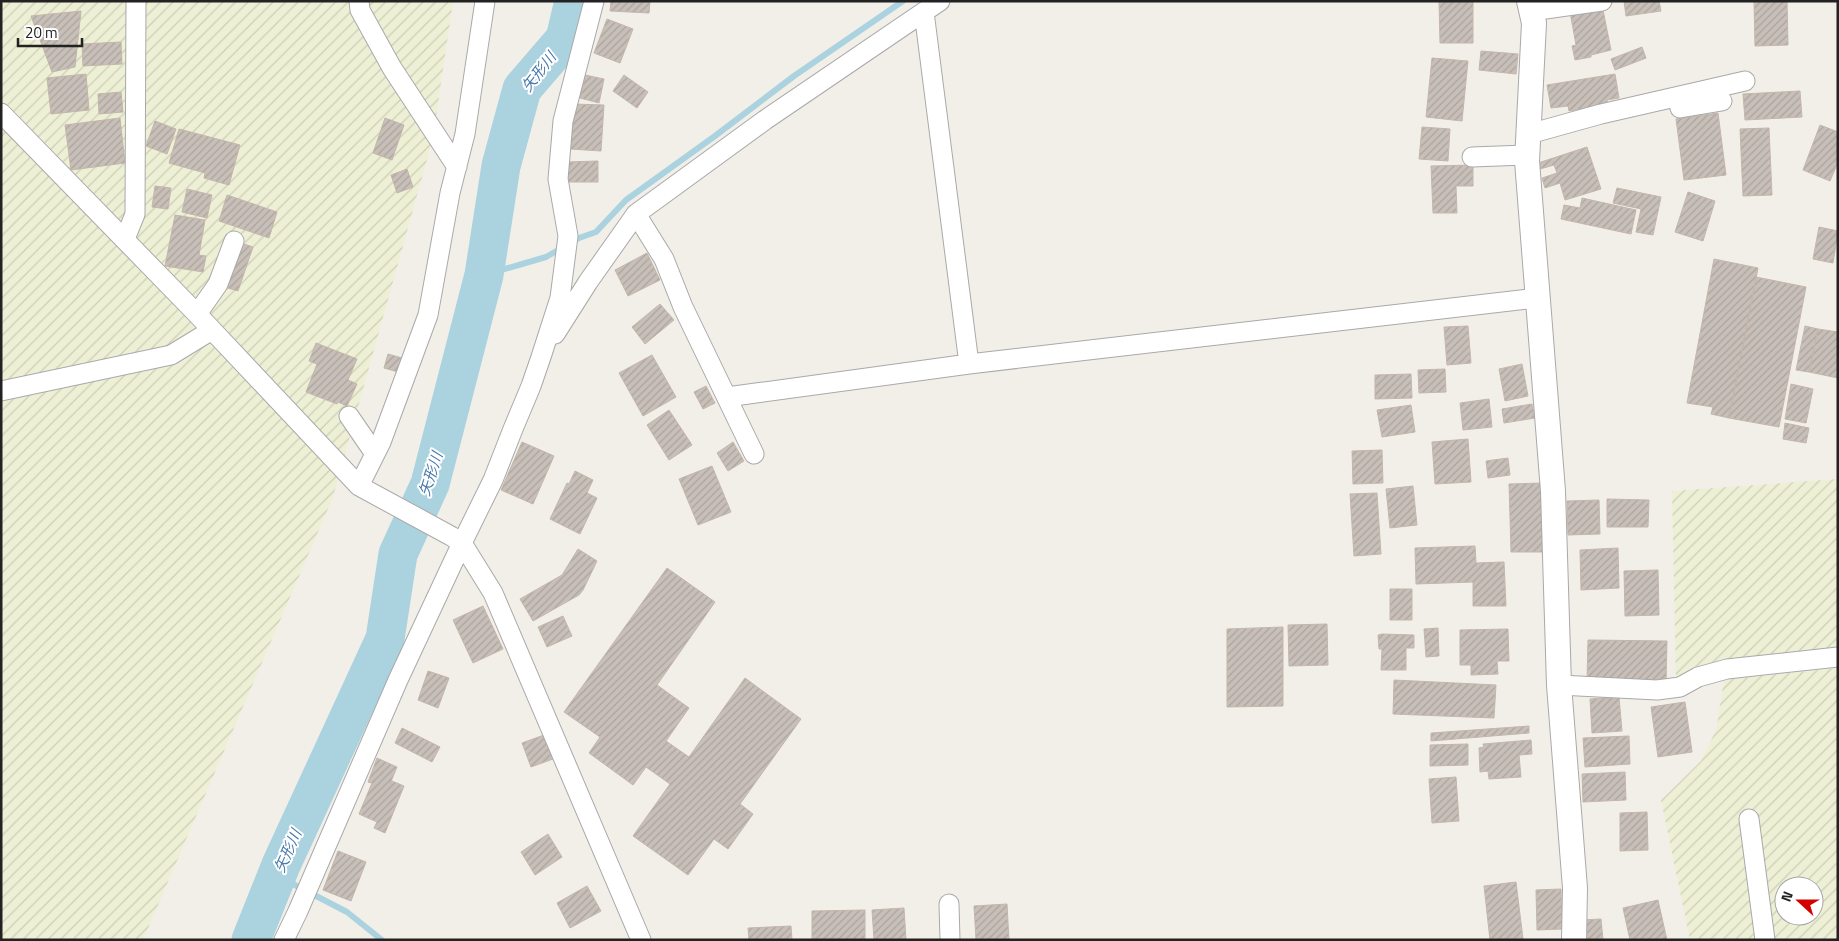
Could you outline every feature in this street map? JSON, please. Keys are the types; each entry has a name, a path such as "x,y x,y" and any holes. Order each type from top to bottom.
{"street":[{"path":"125,239 135,214 136,1"},
{"path":"359,1 360,10 392,68 457,167"},
{"path":"365,490 375,454 428,315 450,193 464,134 485,1"},
{"path":"284,940 457,540 493,480 512,429 532,386 560,298 568,236 558,180 563,121 594,1"},
{"path":"1574,940 1575,888 1559,685 1553,491 1537,298 1528,144 1534,23 1530,6 1602,1"},
{"path":"541,358 588,282 636,214 765,120 932,6 969,364"},
{"path":"1528,144 1601,114 1745,81"},
{"path":"1472,157 1659,111 1722,101"},
{"path":"1,113 125,239 365,490 457,540 493,593 641,940"},
{"path":"636,214 664,259 683,307 754,454"},
{"path":"197,314 218,284 234,241"},
{"path":"726,398 969,364 1537,298"},
{"path":"1,391 171,356 212,330"},
{"path":"349,416 375,454"},
{"path":"1559,685 1657,690 1680,687 1698,677 1727,669 1838,658"},
{"path":"1749,819 1765,940"},
{"path":"949,904 950,940"}],"green space":[{"path":"1,1 453,1 433,138 333,497 143,940 1,940"},
{"path":"1838,479 1838,652 1676,680 1672,491"},
{"path":"1838,668 1838,940 1690,940 1661,800 1701,761 1716,730 1724,680"}],"building":[{"path":"611,1 650,1 649,13 610,11"},
{"path":"1439,1 1473,1 1473,43 1440,43"},
{"path":"1624,1 1659,1 1661,11 1626,16"},
{"path":"1754,1 1787,1 1788,45 1755,46"},
{"path":"1602,5 1611,50 1575,60 1572,46 1576,45 1570,12"},
{"path":"81,11 75,67 52,72 31,16"},
{"path":"607,19 633,29 620,63 594,53"},
{"path":"121,42 122,64 83,66 82,44"},
{"path":"1642,47 1646,58 1615,70 1611,59"},
{"path":"1481,51 1518,54 1516,74 1479,70"},
{"path":"1432,58 1468,61 1462,121 1426,117"},
{"path":"86,74 89,110 51,114 47,78"},
{"path":"1615,74 1619,98 1607,100 1608,105 1569,111 1568,106 1551,108 1547,85"},
{"path":"585,75 604,79 599,103 580,98"},
{"path":"624,75 648,92 637,108 613,91"},
{"path":"1800,91 1802,117 1745,120 1743,94"},
{"path":"121,92 123,112 99,114 98,94"},
{"path":"573,104 604,105 601,151 570,149"},
{"path":"1718,113 1726,175 1684,180 1676,119"},
{"path":"120,118 125,163 71,170 65,125"},
{"path":"385,118 404,125 392,160 373,153"},
{"path":"155,121 176,129 167,154 146,146"},
{"path":"1820,125 1838,132 1838,162 1830,181 1803,170"},
{"path":"1422,127 1450,129 1448,161 1419,159"},
{"path":"1769,128 1772,195 1743,196 1740,129"},
{"path":"179,129 240,145 229,185 204,178 205,173 169,163"},
{"path":"1587,147 1601,189 1565,200 1560,183 1545,188 1542,178 1557,173 1554,165 1540,169 1538,163"},
{"path":"598,161 598,182 567,182 567,162"},
{"path":"1473,165 1473,186 1456,186 1457,213 1433,213 1431,166"},
{"path":"407,169 413,187 397,193 391,175"},
{"path":"155,186 171,188 168,209 152,207"},
{"path":"1617,188 1661,197 1653,235 1636,232 1641,209 1613,203"},
{"path":"187,189 212,195 207,218 182,212"},
{"path":"1688,192 1715,201 1703,241 1675,232"},
{"path":"227,195 277,212 269,238 219,221"},
{"path":"1582,198 1636,210 1631,234 1561,219 1564,205 1580,208"},
{"path":"175,215 205,220 199,255 206,256 203,272 165,266"},
{"path":"1819,227 1838,231 1833,263 1813,259"},
{"path":"238,242 253,247 238,291 224,287"},
{"path":"647,253 660,280 628,296 615,270"},
{"path":"1714,259 1758,268 1729,418 1711,414 1713,407 1687,403"},
{"path":"1756,277 1806,287 1779,427 1729,418"},
{"path":"660,304 674,320 645,344 632,327"},
{"path":"1468,326 1471,363 1447,365 1444,327"},
{"path":"1805,326 1818,329 1809,372 1796,370"},
{"path":"1818,329 1838,332 1838,378 1809,372"},
{"path":"316,343 357,359 348,380 357,384 347,406 306,392 317,364 309,361"},
{"path":"388,354 402,358 398,372 384,368"},
{"path":"652,355 676,397 643,416 619,373"},
{"path":"1522,364 1528,396 1505,401 1499,369"},
{"path":"1445,369 1446,392 1419,393 1418,370"},
{"path":"1411,374 1412,398 1375,399 1375,375"},
{"path":"1791,384 1813,389 1806,423 1785,419"},
{"path":"706,386 715,403 703,409 694,392"},
{"path":"1489,399 1492,427 1463,430 1460,403"},
{"path":"1532,404 1535,418 1504,423 1502,409"},
{"path":"1411,405 1415,432 1382,437 1377,410"},
{"path":"669,410 692,445 669,460 647,425"},
{"path":"1785,423 1809,428 1806,443 1783,439"},
{"path":"1468,439 1471,482 1435,484 1432,442"},
{"path":"522,442 554,456 533,504 501,490"},
{"path":"733,442 744,461 728,471 717,453"},
{"path":"1382,450 1383,483 1353,484 1352,451"},
{"path":"1508,458 1510,475 1488,478 1486,461"},
{"path":"712,466 731,512 698,525 679,479"},
{"path":"575,471 593,480 587,493 597,498 580,534 550,519 567,483 569,484"},
{"path":"1541,483 1543,552 1511,552 1509,484"},
{"path":"1413,486 1417,525 1390,528 1386,489"},
{"path":"1377,493 1381,554 1354,556 1350,494"},
{"path":"1607,499 1649,500 1648,527 1607,527"},
{"path":"1599,500 1600,534 1568,535 1567,501"},
{"path":"1475,546 1476,563 1504,562 1506,606 1473,606 1473,582 1416,584 1415,548"},
{"path":"1618,548 1619,588 1581,590 1580,550"},
{"path":"578,549 597,561 583,590 579,595 533,621 520,599 562,575"},
{"path":"667,568 715,602 657,685 689,708 666,741 689,757 745,678 801,719 740,804 753,814 728,849 714,839 688,875 633,836 670,784 646,767 633,785 589,753 600,737 564,712"},
{"path":"1658,570 1659,615 1625,616 1624,571"},
{"path":"1390,589 1412,589 1412,620 1390,620"},
{"path":"483,606 503,649 473,663 453,620"},
{"path":"563,616 572,636 547,647 538,627"},
{"path":"1327,624 1328,665 1289,666 1288,625"},
{"path":"1283,627 1283,706 1227,707 1227,629"},
{"path":"1438,628 1439,656 1426,657 1424,629"},
{"path":"1508,629 1509,661 1497,661 1498,674 1471,675 1471,665 1460,665 1460,630"},
{"path":"1378,635 1414,635 1414,648 1406,648 1406,670 1381,670 1382,649 1379,649"},
{"path":"1588,640 1667,641 1666,683 1587,681"},
{"path":"428,671 449,678 438,708 418,700"},
{"path":"1394,680 1496,685 1494,718 1393,714"},
{"path":"1619,697 1622,731 1592,733 1590,699"},
{"path":"1685,702 1692,752 1658,757 1651,707"},
{"path":"1529,726 1529,733 1431,741 1431,733"},
{"path":"402,728 440,747 432,762 395,743"},
{"path":"544,735 553,759 531,767 522,743"},
{"path":"1629,736 1630,764 1585,767 1583,738"},
{"path":"1531,740 1532,754 1519,755 1521,777 1489,779 1488,771 1480,772 1479,748 1484,747 1483,744"},
{"path":"1468,744 1468,765 1430,766 1430,745"},
{"path":"377,758 397,767 390,784 392,781 404,786 385,833 374,828 377,822 359,814 372,783 368,782"},
{"path":"1625,772 1626,800 1583,802 1582,774"},
{"path":"1456,777 1459,821 1432,823 1429,779"},
{"path":"1647,812 1648,850 1620,851 1620,813"},
{"path":"548,834 562,857 535,875 521,852"},
{"path":"338,851 366,862 351,901 323,890"},
{"path":"1516,882 1523,939 1490,940 1484,886"},
{"path":"587,886 601,911 570,928 557,903"},
{"path":"1561,889 1562,929 1537,930 1536,890"},
{"path":"1658,900 1667,940 1630,940 1623,908"},
{"path":"1007,904 1009,940 976,940 974,906"},
{"path":"904,908 906,940 874,940 872,910"},
{"path":"865,910 865,940 812,940 812,911"},
{"path":"1601,919 1603,940 1584,940 1582,920"},
{"path":"791,926 792,940 749,940 748,928"}],"waterway":[{"name":"矢形川","path":"251,940 281,865 385,639 398,554 430,484 484,275 501,166 522,89 565,39 574,1"},
{"path":"484,275 546,257 579,238 596,232 626,200 794,76 903,1"},
{"path":"281,865 291,883 347,912 382,940"}]}
